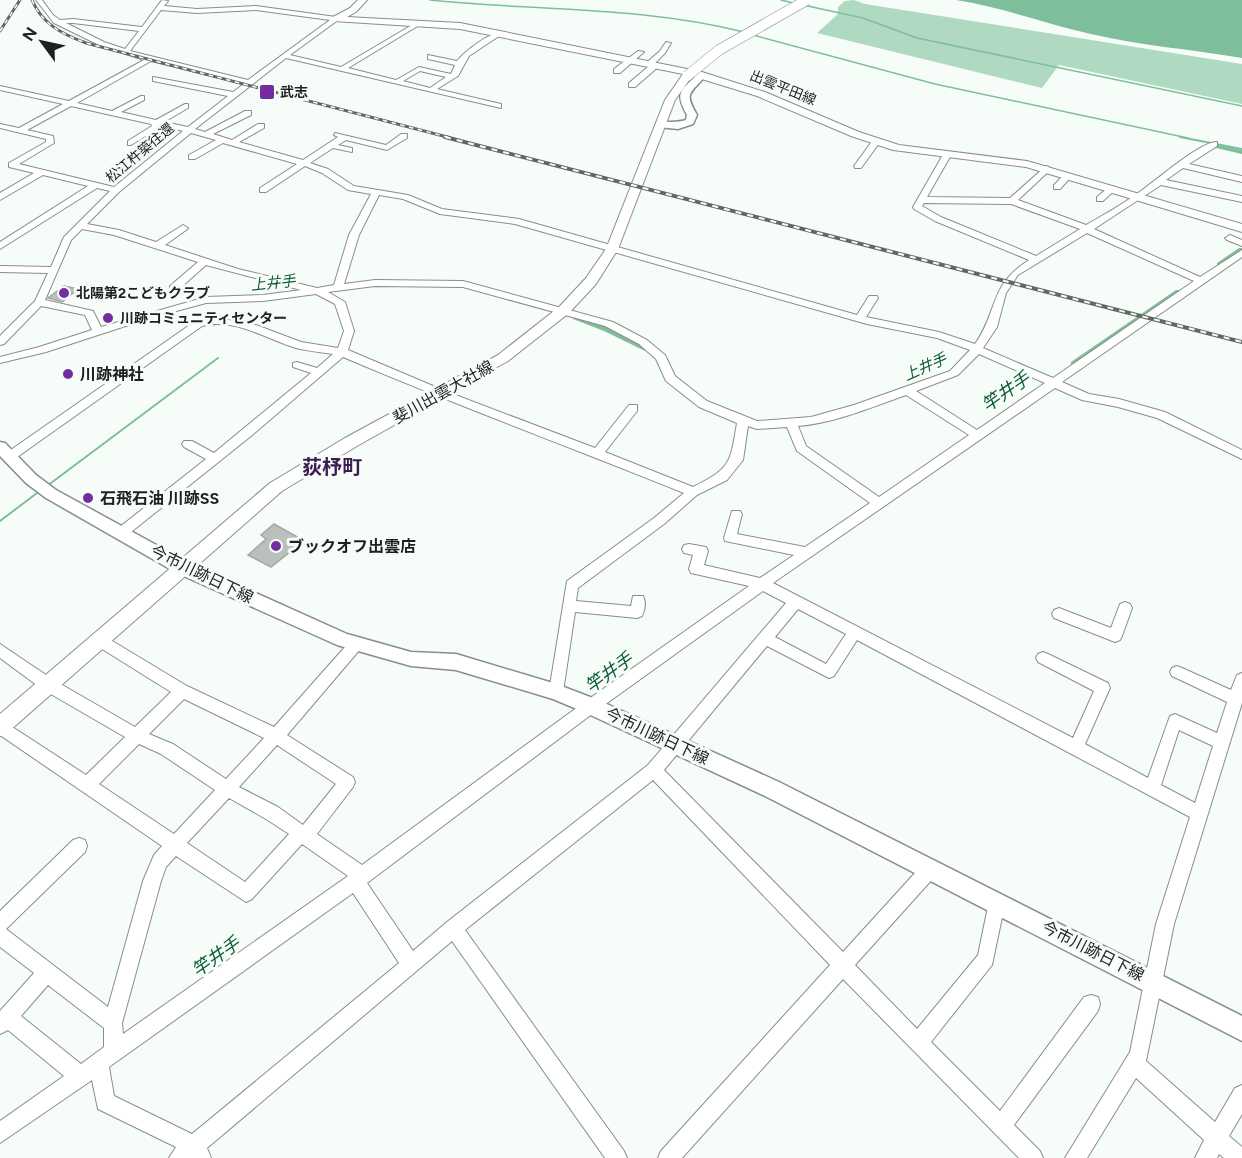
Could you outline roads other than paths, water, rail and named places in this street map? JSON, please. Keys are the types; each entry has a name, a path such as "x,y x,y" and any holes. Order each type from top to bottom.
{"main road":[{"path":"338,14 350,11 363,0"},
{"name":"斐川出雲大社線","path":"0,727 276,488 351,442 503,358 564,310 591,281 612,249 670,100 719,50 807,0"},
{"name":"出雲平田線","path":"338,14 419,24 460,26 652,65 761,94 876,142 897,148 1008,160 1046,169 1242,228"}],"street":[{"path":"39,0 50,18 96,43 251,83"},
{"path":"56,22 73,21 123,30 138,28 147,22 166,0"},
{"path":"203,11 214,0"},
{"path":"160,9 203,11 256,8 338,14"},
{"name":"松江杵築往還","path":"0,342 39,302 50,283 53,270 67,239 116,190 338,14"},
{"path":"128,21 147,22"},
{"path":"342,69 419,24"},
{"path":"86,39 111,28"},
{"path":"126,52 138,28"},
{"path":"431,90 452,76 457,63 500,33"},
{"path":"96,43 104,37"},
{"path":"107,46 116,40"},
{"path":"632,85 652,65 668,43"},
{"path":"617,71 640,52"},
{"path":"286,56 498,106"},
{"path":"431,57 457,63"},
{"path":"20,131 152,58"},
{"path":"397,82 419,69 452,76"},
{"path":"661,125 678,126 690,122 692,115 683,99 694,76"},
{"path":"156,79 234,95"},
{"path":"0,88 189,130 303,163 325,171 351,188 405,197 440,211 516,221 860,319 939,335 978,349 1086,397 1119,403 1161,415 1242,455"},
{"path":"112,114 141,98"},
{"path":"125,117 149,103"},
{"path":"131,142 185,106"},
{"path":"206,135 248,113"},
{"path":"0,126 50,138 50,142 12,165 116,190"},
{"path":"232,143 261,126"},
{"path":"354,139 367,131"},
{"path":"263,190 330,146 341,136 387,148 404,136"},
{"path":"192,157 222,140"},
{"path":"858,166 876,142"},
{"path":"0,360 206,300 263,298 338,290 375,283 459,284 564,310 609,324 643,342 660,357 670,378 686,392 703,404 743,422 757,426 811,421 858,408 954,373 978,349 992,327 1001,293 1007,281 1034,259 1137,198 1214,144"},
{"path":"330,146 349,150"},
{"path":"947,155 917,207 938,219 1034,259"},
{"path":"1183,165 1242,179"},
{"path":"1012,201 1046,169"},
{"path":"0,197 42,172"},
{"path":"1057,187 1068,176"},
{"path":"1161,182 1242,199"},
{"path":"0,246 96,185"},
{"path":"1100,199 1112,189"},
{"path":"338,290 354,235 376,193"},
{"path":"922,200 1012,201 1087,229 1201,281"},
{"path":"79,226 116,231 235,271 318,291 340,302 349,331 342,352 121,533"},
{"path":"158,245 183,228"},
{"path":"1230,238 1242,243"},
{"path":"0,1132 359,878 591,706 762,584 1242,253"},
{"path":"174,288 205,261"},
{"path":"0,269 53,270"},
{"path":"860,319 873,298"},
{"path":"39,302 89,313 99,333"},
{"path":"5,452 198,324 212,320 256,328 299,345 342,352 441,394 693,492"},
{"path":"297,365 319,372"},
{"path":"907,390 979,436"},
{"path":"597,453 633,408"},
{"path":"556,692 572,585 659,521 693,492 723,477 737,460 743,422"},
{"path":"791,422 801,448 879,503"},
{"path":"188,444 215,458"},
{"name":"今市川跡日下線","path":"5,452 51,494 183,568 343,640 411,659 456,662 556,692 591,706 772,789 1242,1029"},
{"path":"736,514 730,538 808,553"},
{"path":"689,549 701,551 696,569 762,584 1200,814"},
{"path":"569,606 637,612 638,600"},
{"path":"179,1158 198,1151 453,928 654,770 796,602"},
{"path":"1059,614 1115,636 1125,608"},
{"path":"764,638 829,672 855,632"},
{"path":"0,727 246,893 303,834 347,782 276,736 182,691 99,640"},
{"path":"198,1151 105,1102 107,1057 113,1023 152,881 160,861 276,736 357,643"},
{"path":"0,650 48,684 136,735 167,749 303,834 359,878 411,965"},
{"path":"1043,658 1103,688 1076,748"},
{"path":"1177,672 1236,699"},
{"path":"1075,1158 1139,1055 1165,924 1222,743 1235,723 1236,699 1242,679"},
{"path":"86,786 182,691"},
{"path":"1152,788 1175,721 1222,743"},
{"path":"654,770 918,1043 1033,1158"},
{"path":"0,923 79,846"},
{"path":"669,1158 930,869"},
{"path":"918,1043 986,959 996,903"},
{"path":"453,928 617,1158"},
{"path":"0,936 113,1023"},
{"path":"47,972 4,1021 80,1076"},
{"path":"1001,1126 1091,1004"},
{"path":"1134,1063 1239,1158"},
{"path":"1205,1158 1242,1095"}],"waterway":[{"path":"430,0 627,13 744,32"},
{"path":"781,0 797,4"},
{"path":"803,5 863,18 917,38 1242,106"},
{"path":"753,35 935,84 1188,138"},
{"path":"1180,137 1242,149"},
{"name":"上井手","path":"1205,151 1215,146 1242,152"},
{"name":"竿井手","path":"1220,265 1242,250"},
{"name":"竿井手","path":"1074,364 1179,292"},
{"name":"上井手","path":"576,317 646,348"},
{"path":"47,486 218,358"},
{"path":"0,521 41,490"}],"railway":[{"path":"0,31 20,0"},
{"path":"32,0 47,22 69,36 86,43 451,138"},
{"path":"445,137 1242,342"}],"place":[{"name":"武志","path":"267,92"},
{"name":"北陽第2こどもクラブ","path":"64,293"},
{"name":"川跡コミュニティセンター","path":"108,318"},
{"name":"川跡神社","path":"68,374"},
{"name":"石飛石油 川跡SS","path":"88,498"},
{"name":"ブックオフ出雲店","path":"276,546"}],"district":[{"name":"荻杼町","path":"332,467"}]}
